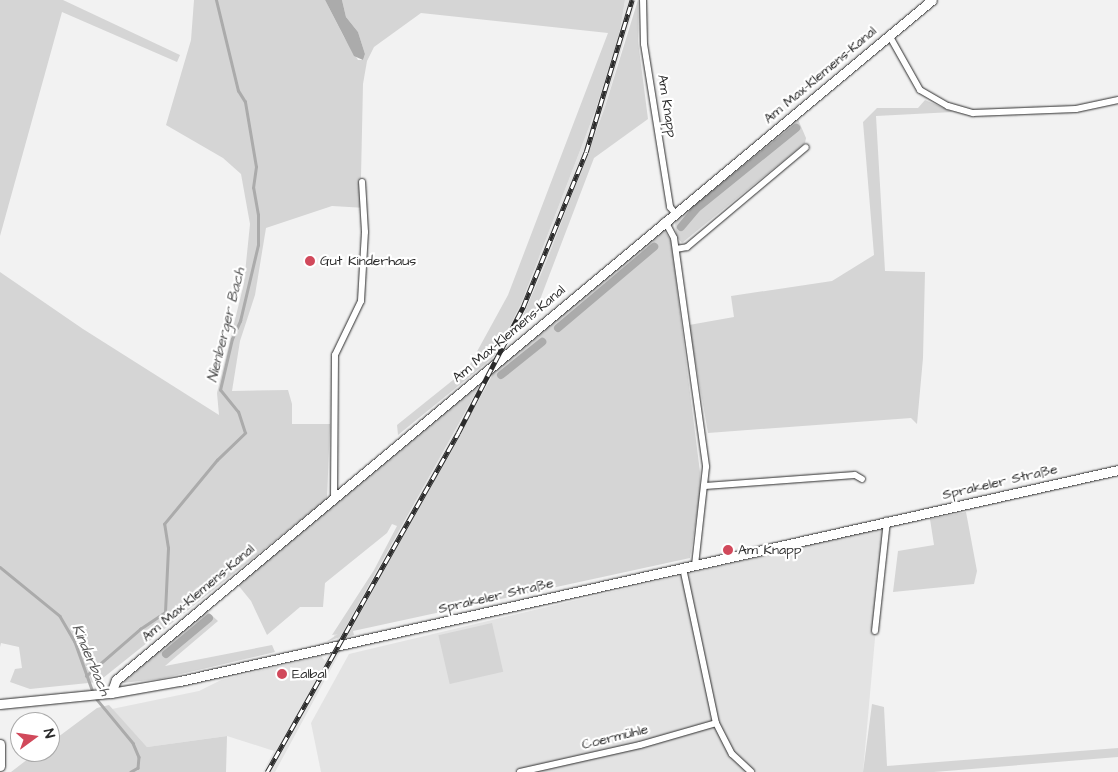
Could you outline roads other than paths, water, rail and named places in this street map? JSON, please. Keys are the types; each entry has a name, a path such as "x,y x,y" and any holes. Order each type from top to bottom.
{"main road":[{"name":"Am Max-Klemens-Kanal","path":"107,694 116,680 674,213 932,0"},
{"name":"Sprakeler Straße","path":"0,704 107,694 180,681 1118,470"},
{"path":"0,744 0,766"}],"street":[{"name":"Am Knapp","path":"643,0 644,44 670,207 674,213"},
{"path":"889,35 920,90 948,106 973,113 1076,109 1118,100"},
{"path":"676,249 687,247 806,147"},
{"path":"334,498 335,355 361,301 365,232 362,182"},
{"path":"665,221 676,249 705,459 705,486 695,565"},
{"path":"705,486 855,475 862,479"},
{"path":"875,631 887,521"},
{"path":"683,568 716,723 732,754 751,772"},
{"name":"Coermühle","path":"520,772 640,745 716,723"}],"waterway":[{"name":"Nienberger Bach","path":"86,676 140,629 165,612 168,548 164,524 217,460 245,433 238,412 220,390 232,339 240,321 258,245 258,215 253,188 256,167 245,102 238,91 216,0"},
{"path":"681,227 696,209 796,128"},
{"path":"558,328 654,247"},
{"path":"501,375 542,342"},
{"name":"Kinderbach","path":"0,567 60,616 75,642 93,692"},
{"path":"166,654 209,618"},
{"name":"Kinderbach","path":"95,697 133,743 139,757 138,768 131,772"}],"railway":[{"path":"267,772 458,433 523,307 586,152 632,0"}],"place":[{"name":"Gut Kinderhaus","path":"310,261"},
{"name":"Am Knapp","path":"728,550"},
{"name":"Ealbal","path":"282,674"}]}
